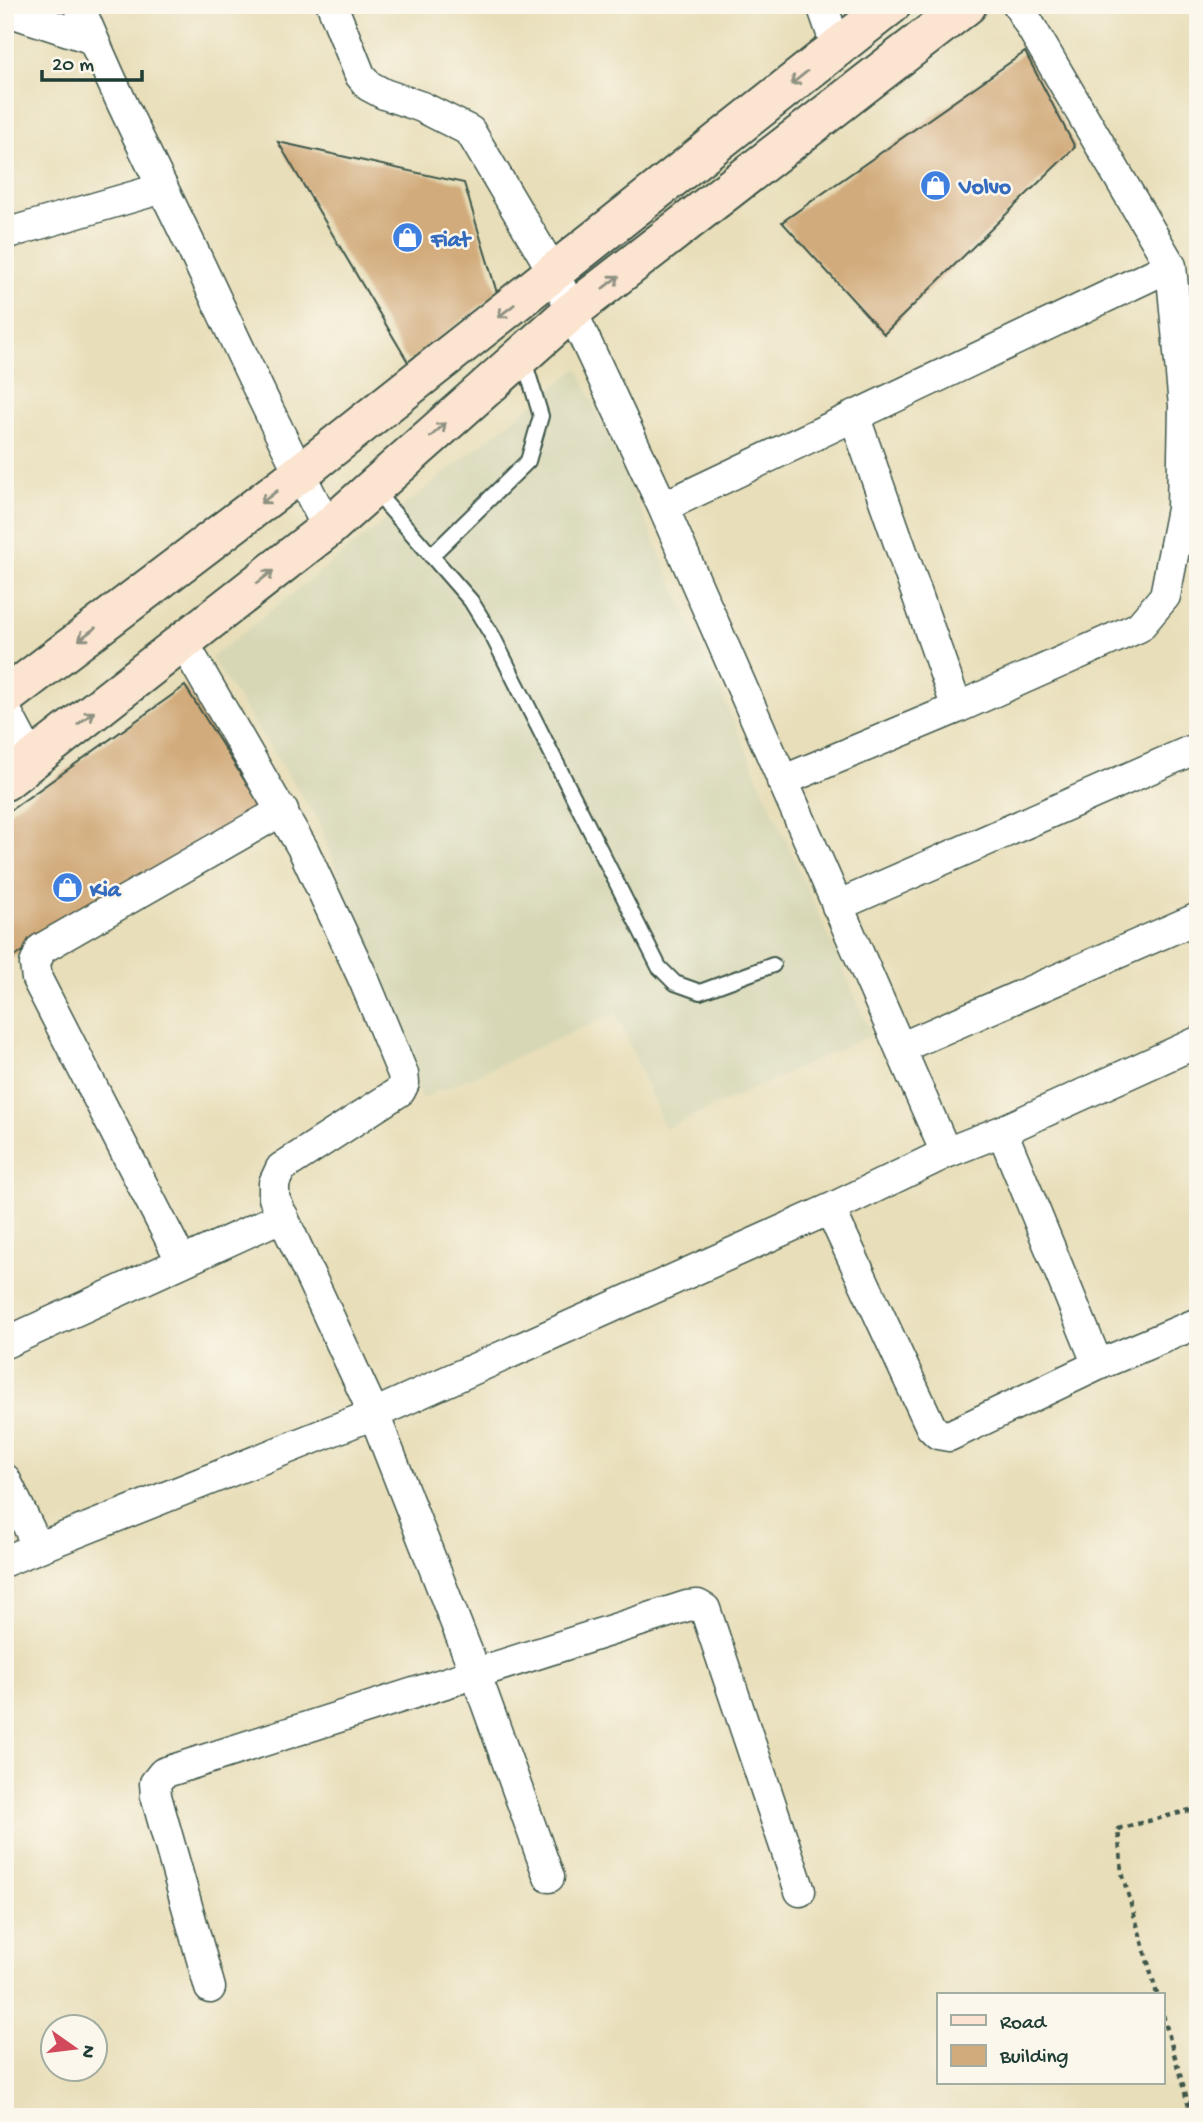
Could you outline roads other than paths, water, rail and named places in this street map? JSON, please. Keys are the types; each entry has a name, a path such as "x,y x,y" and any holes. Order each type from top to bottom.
{"main road":[{"path":"5,697 299,474 891,5"},
{"path":"19,770 328,528 572,311 967,5"}],"street":[{"path":"79,5 93,40 299,474 328,528"},
{"path":"332,5 360,75 369,86 422,107 470,131 554,273 663,507 946,1153"},
{"path":"822,5 837,48"},
{"path":"782,781 957,708 1139,627 1165,596 1182,509 1184,406 1171,266 1018,5"},
{"path":"5,10 93,40"},
{"path":"5,234 163,188"},
{"path":"663,507 1171,266"},
{"path":"854,415 957,708"},
{"path":"183,642 309,861 364,980 403,1074 404,1083 400,1091 281,1168 274,1183 274,1198 374,1414 475,1672 549,1877"},
{"path":"5,709 19,770"},
{"path":"837,906 1190,751"},
{"path":"182,1262 37,979 35,964 41,949 282,810"},
{"path":"900,1048 1198,918"},
{"path":"5,1561 374,1414 1198,1041"},
{"path":"1002,1131 1098,1365"},
{"path":"830,1209 931,1427 937,1434 949,1436 1098,1365 1198,1323"},
{"path":"5,1343 282,1216"},
{"path":"5,1479 38,1547"},
{"path":"210,1988 156,1796 155,1783 163,1773 687,1606 698,1605 705,1609 800,1891"}],"lane":[{"path":"431,556 528,461 541,415 523,355"},
{"path":"373,489 471,601 493,637 659,967 675,983 700,992 773,965"}],"place":[{"name":"Volvo","path":"936,185"},
{"name":"Fiat","path":"408,238"},
{"name":"Kia","path":"67,888"}]}
